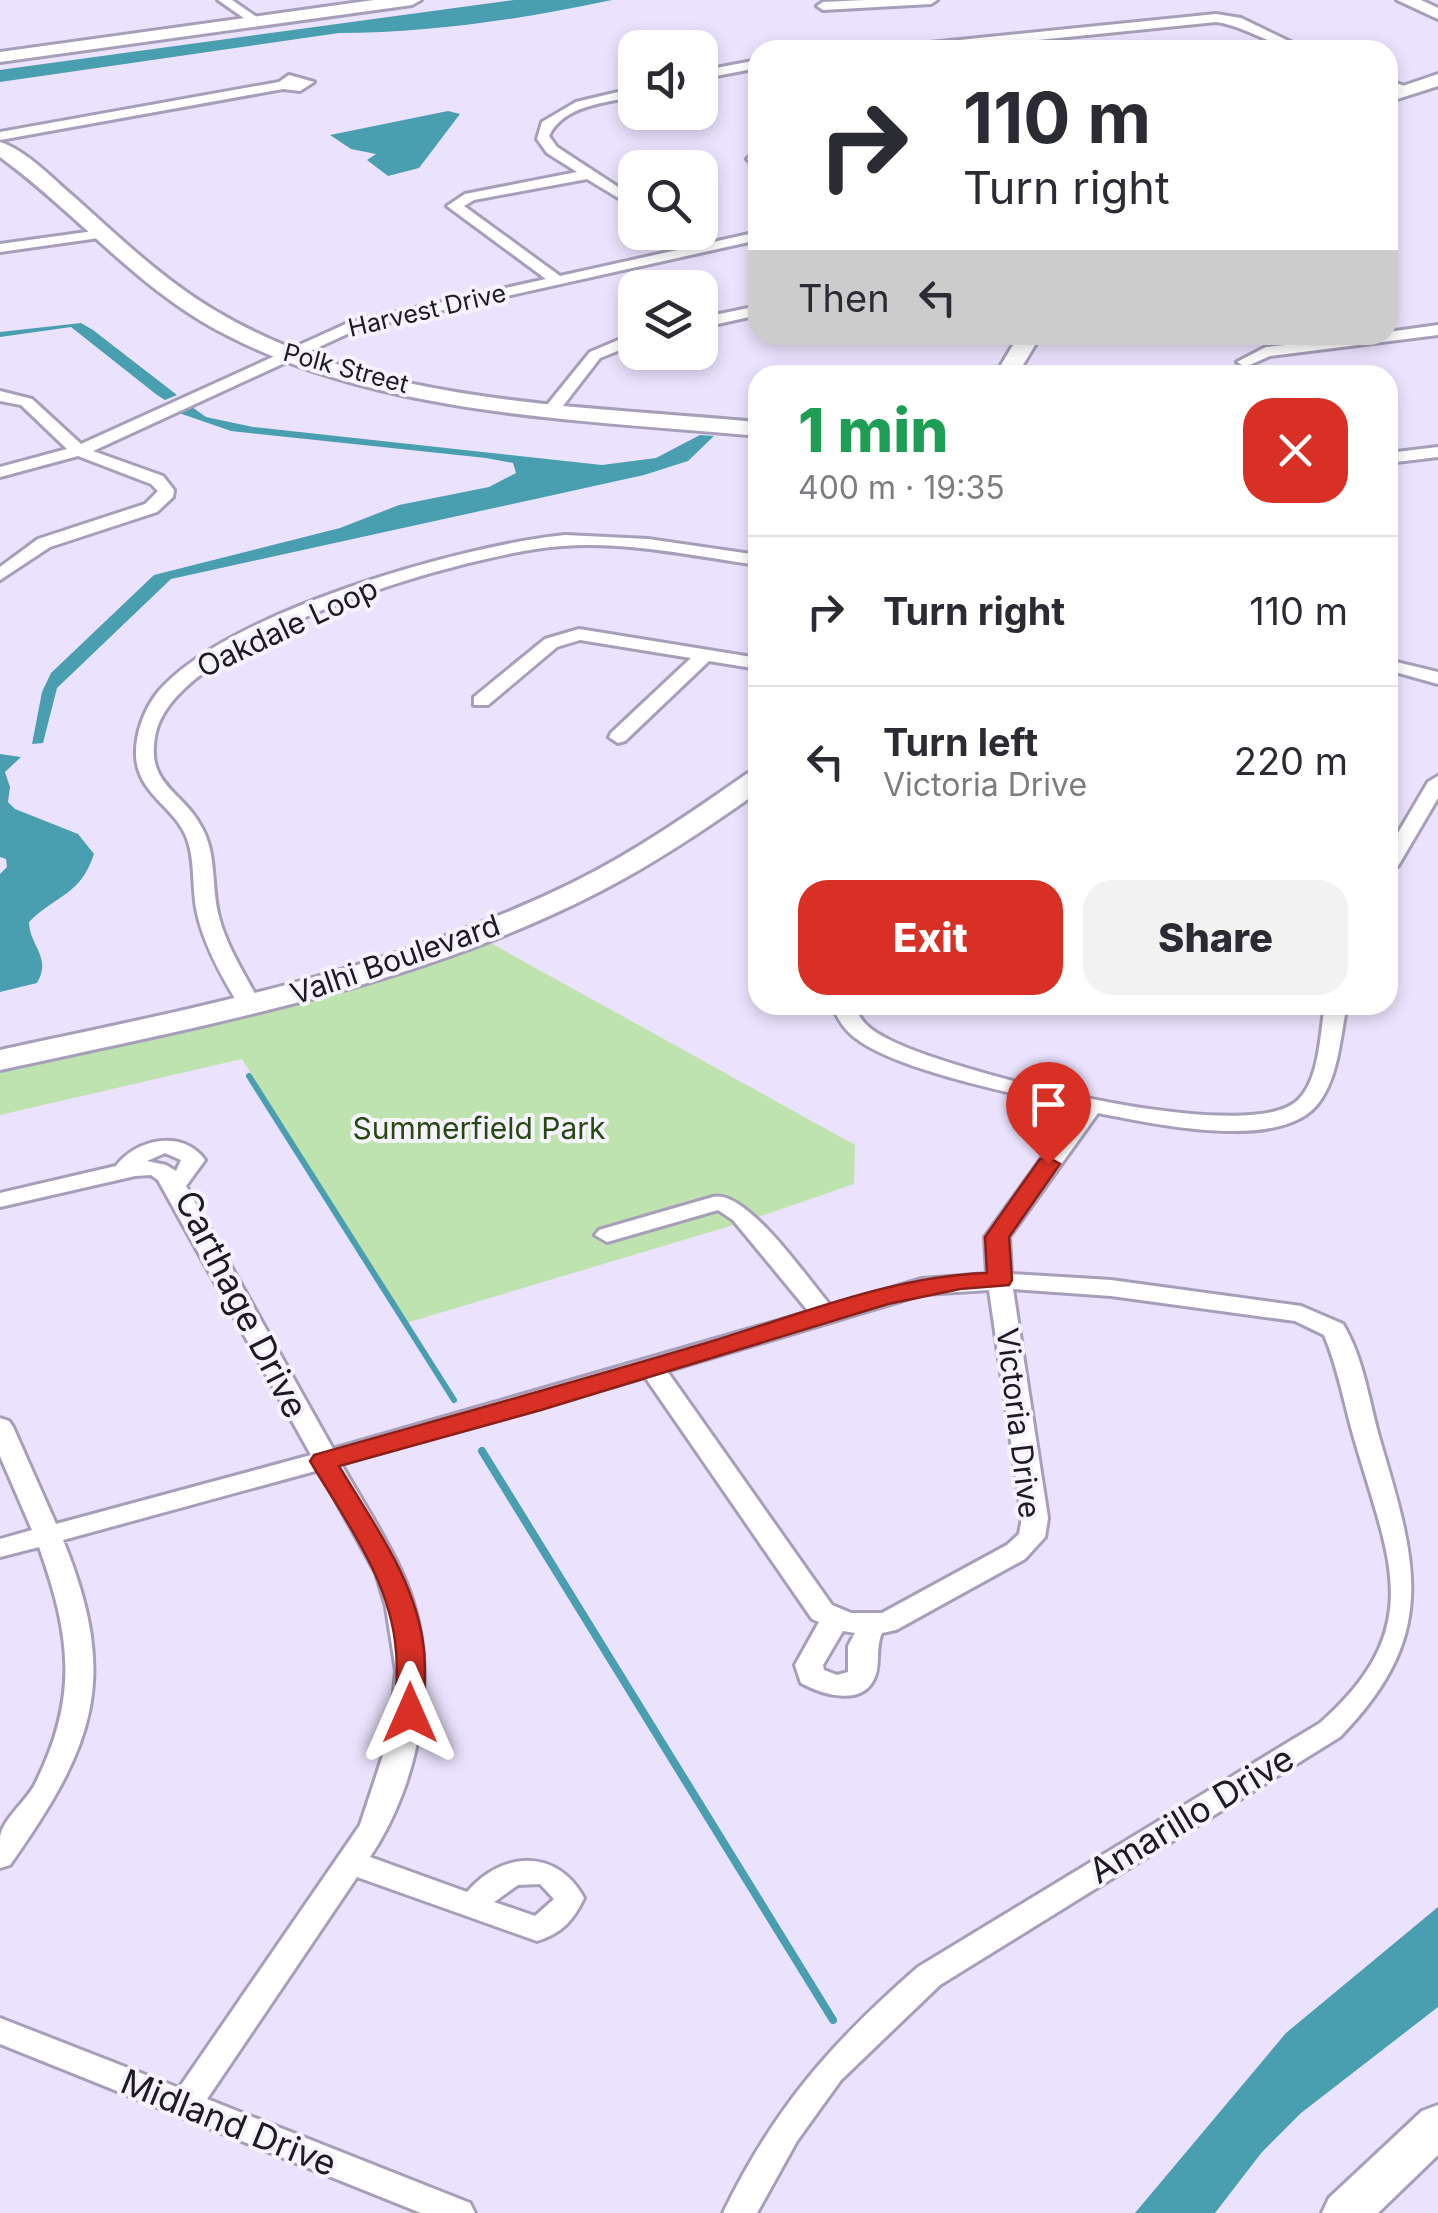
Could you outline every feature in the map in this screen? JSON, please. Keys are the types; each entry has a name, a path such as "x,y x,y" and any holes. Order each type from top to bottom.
{"street":[{"path":"224,0 254,20"},
{"path":"0,57 412,0"},
{"path":"823,6 932,0"},
{"path":"1406,0 1438,14"},
{"path":"999,40 1216,18 1237,22 1278,40"},
{"path":"718,72 748,66"},
{"path":"1398,90 1438,80"},
{"path":"0,134 283,85"},
{"path":"618,97 564,112 544,128 542,136 547,146 618,193"},
{"name":"Polk Street","path":"0,148 171,292 212,318 285,354 411,387 553,408 748,428"},
{"path":"557,280 454,206 470,197 588,174"},
{"path":"0,248 101,234"},
{"name":"Harvest Drive","path":"718,245 748,238"},
{"name":"Harvest Drive","path":"0,472 78,451 285,354 365,322 693,250"},
{"path":"718,319 748,312"},
{"path":"1398,335 1438,330"},
{"path":"553,408 595,355 618,345"},
{"path":"1245,362 1266,352 1321,345"},
{"path":"0,396 26,402 78,451 158,480 166,490 165,497 141,512 44,544 0,575"},
{"path":"1398,457 1438,452"},
{"name":"Oakdale Loop","path":"250,1005 208,917 198,840 190,824 150,783 145,764 147,728 166,691 212,655 339,598 502,550 539,542 610,541 748,559"},
{"path":"481,701 563,637 596,636 748,662"},
{"path":"618,737 705,655"},
{"path":"1398,668 1438,678"},
{"path":"1398,849 1438,782"},
{"name":"Valhi Boulevard","path":"0,1060 250,1005 387,968 575,892 660,848 748,787"},
{"path":"848,1015 854,1029 882,1045 986,1078 1092,1106 1233,1125 1261,1124 1299,1110 1316,1091 1334,1015"},
{"name":"Victoria Drive","path":"872,1625 902,1614 1016,1552 1032,1537 1035,1518 997,1237 1092,1106"},
{"name":"Carthage Drive","path":"0,1200 124,1171 148,1150 176,1148 192,1160 186,1174 174,1185 389,1573 401,1604 410,1650 410,1713 393,1783 374,1828 185,2105"},
{"path":"608,1234 721,1202 741,1214 824,1314"},
{"path":"0,1548 324,1461 922,1287 1000,1280"},
{"name":"Amarillo Drive","path":"740,2213 770,2156 818,2085 873,2025 929,1976 1330,1730 1360,1705 1380,1678 1392,1655 1404,1615 1399,1561 1334,1330 1301,1314 1000,1280"},
{"path":"651,1367 822,1612 872,1625 862,1646 862,1676 847,1686 828,1686 811,1676 809,1665 834,1618"},
{"path":"0,1426 79,1619 84,1656 81,1698 58,1768 0,1857"},
{"path":"352,1863 473,1905"},
{"name":"Midland Drive","path":"0,2031 458,2213"},
{"path":"1346,2213 1438,2125"}],"green space":[{"name":"Summerfield Park","path":"478,936 855,1145 854,1184 747,1221 406,1323 242,1059 0,1115 0,1062"}],"water":[{"path":"514,0 612,0 476,24 339,33 0,82 0,70"},
{"path":"448,111 460,114 419,168 388,176 367,160 376,154 351,149 330,135"},
{"path":"81,323 177,395 165,400 157,395 71,327 0,337 0,332"},
{"path":"192,407 206,417 253,427 602,465 656,458 700,435 714,436 688,461 644,475 171,579 57,688 43,743 32,744 42,692 51,673 154,575 340,528 399,505 489,487 516,473 513,463 486,458 231,431 179,413"},
{"path":"0,754 21,757 5,772 10,787 8,802 15,809 78,834 94,854 75,887 29,922 42,966 37,983 0,992 0,874 7,867 6,859 0,857"},
{"path":"1438,1907 1438,2007 1301,2113 1262,2152 1215,2213 1135,2213 1286,2033"}],"waterway":[{"path":"249,1076 454,1400"},
{"path":"482,1451 833,2020"}],"route":[{"path":"410,1713 410,1650 401,1604 389,1573 324,1461 532,1404 884,1297 960,1281 1000,1280 997,1237 1048,1164"}]}
